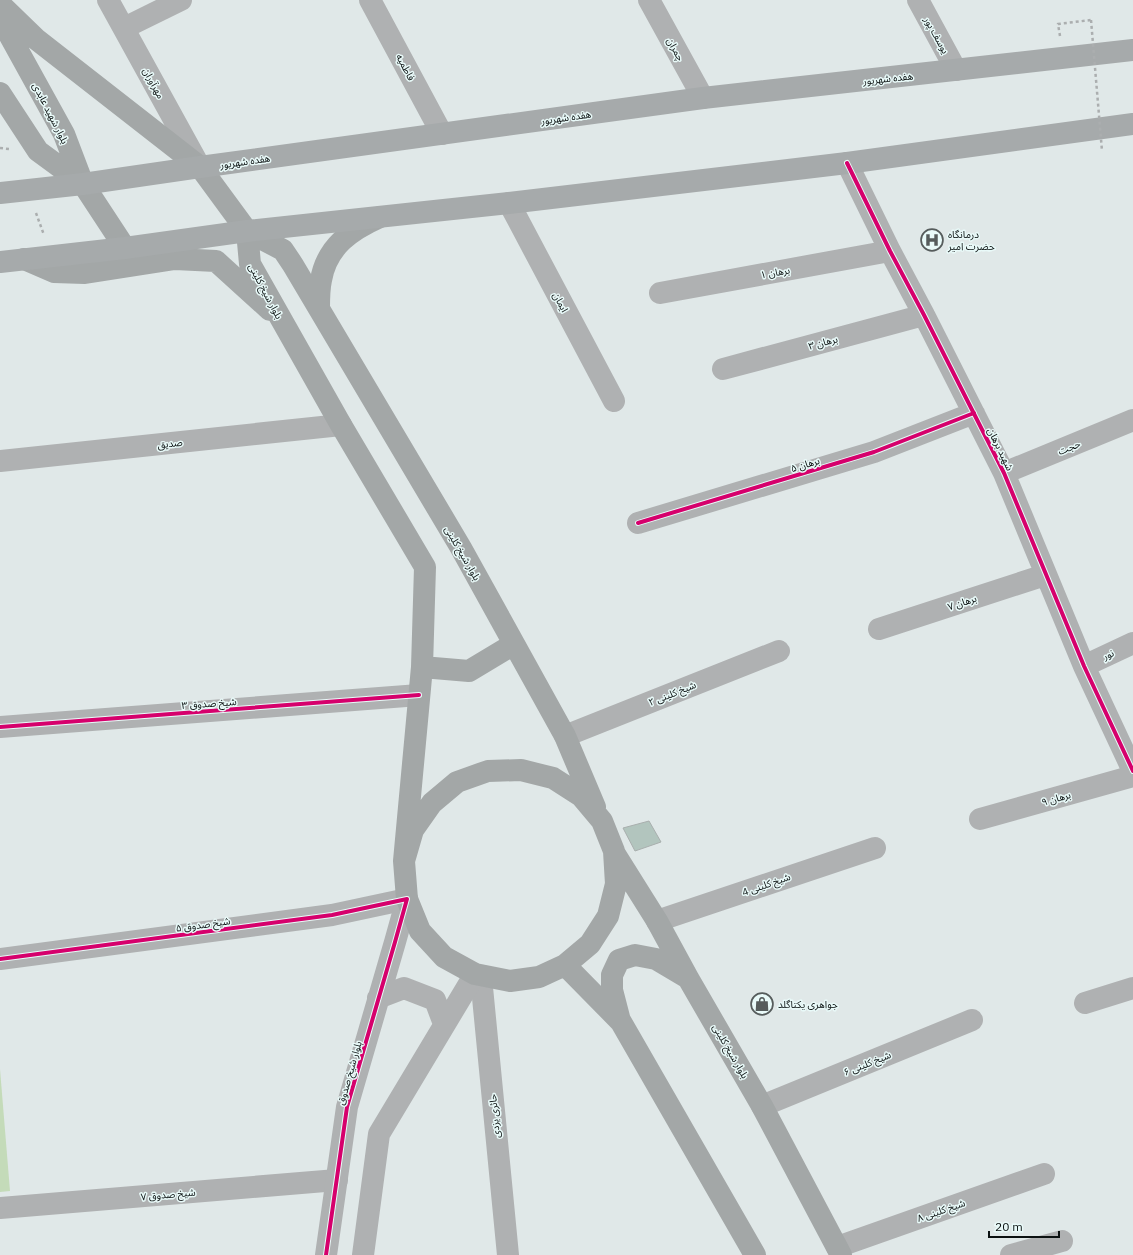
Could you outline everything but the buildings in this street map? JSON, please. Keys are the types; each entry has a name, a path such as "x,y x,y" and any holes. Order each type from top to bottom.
{"main road":[{"path":"0,4 36,39 200,167 247,231"},
{"name":"بلوار شهید عابدی","path":"0,18 64,134 83,184"},
{"name":"هفده شهریور","path":"0,192 83,184 703,98 1133,50"},
{"path":"0,93 38,151 83,184 125,248"},
{"path":"0,262 125,248 247,231 509,203 847,163 1133,124"},
{"path":"319,308 321,279 329,256 344,237 362,225 381,217"},
{"name":"بلوار شیخ کلینی","path":"247,231 282,250 293,265 461,548 565,736 614,852 657,921 762,1106 839,1251"},
{"name":"بلوار شیخ کلینی","path":"247,231 250,264 341,425 425,567 422,667 404,861"},
{"path":"24,259 54,272 85,273 175,259 216,261 283,323"},
{"path":"422,667 469,671 514,644"},
{"path":"602,821 580,796 553,778 521,770 488,771 457,782 432,803 414,830 404,861 407,899 420,931 444,957 478,976 510,981 539,977 565,965 590,944 608,916 616,884 614,852"},
{"path":"688,978 656,960 635,955 619,960 612,975 612,990 621,1022 755,1255"},
{"path":"565,965 621,1022"}],"street":[{"name":"مهرآوران","path":"108,0 200,167"},
{"path":"124,28 181,0"},
{"name":"فاطمیه","path":"370,0 442,134"},
{"name":"چمران","path":"649,0 703,98"},
{"name":"یوسف پور","path":"918,0 956,70"},
{"name":"شهید برهان","path":"847,163 890,252 924,315 1004,473 1084,666 1133,772"},
{"name":"ایمان","path":"509,203 614,401"},
{"name":"برهان ۱","path":"660,293 890,252"},
{"name":"برهان ۳","path":"723,369 924,315"},
{"name":"برهان ۵","path":"638,523 874,452 974,413"},
{"name":"حجت","path":"1004,473 1133,420"},
{"name":"صدیق","path":"0,461 341,425"},
{"name":"برهان ۷","path":"879,629 1045,575"},
{"name":"نور","path":"1084,666 1133,643"},
{"name":"شیخ کلینی ۲","path":"565,736 779,651"},
{"name":"شیخ صدوق ۳","path":"0,728 419,695"},
{"name":"برهان ۹","path":"980,820 1133,776"},
{"name":"شیخ کلینی 4","path":"657,921 875,848"},
{"name":"شیخ صدوق ۵","path":"0,959 332,915 407,899"},
{"name":"بلوار شیخ صدوق","path":"326,1255 347,1107 407,899"},
{"path":"363,1255 379,1134 444,1024 478,976"},
{"name":"حائری یزدی","path":"478,976 508,1255"},
{"path":"378,998 404,988 434,1000 444,1024"},
{"path":"1085,1003 1133,988"},
{"name":"شیخ کلینی ۶","path":"762,1106 972,1020"},
{"name":"شیخ کلینی ۸","path":"839,1251 1044,1174"},
{"name":"شیخ صدوق ۷","path":"0,1208 336,1180"},
{"path":"1011,1255 1062,1241"}],"path":[{"path":"1058,24 1091,20 1102,151"}],"green space":[{"path":"0,1069 10,1191 0,1192"}],"cycle path":[{"path":"847,163 890,251 1004,473 1084,666 1133,771"},
{"path":"638,523 874,452 974,413"},
{"path":"0,727 419,695"},
{"path":"0,959 332,915 407,899 347,1107 326,1255"}],"place":[{"name":"درمانگاه حضرت امیر","path":"932,240"},
{"name":"جواهری یکتاگلد","path":"762,1004"}]}
